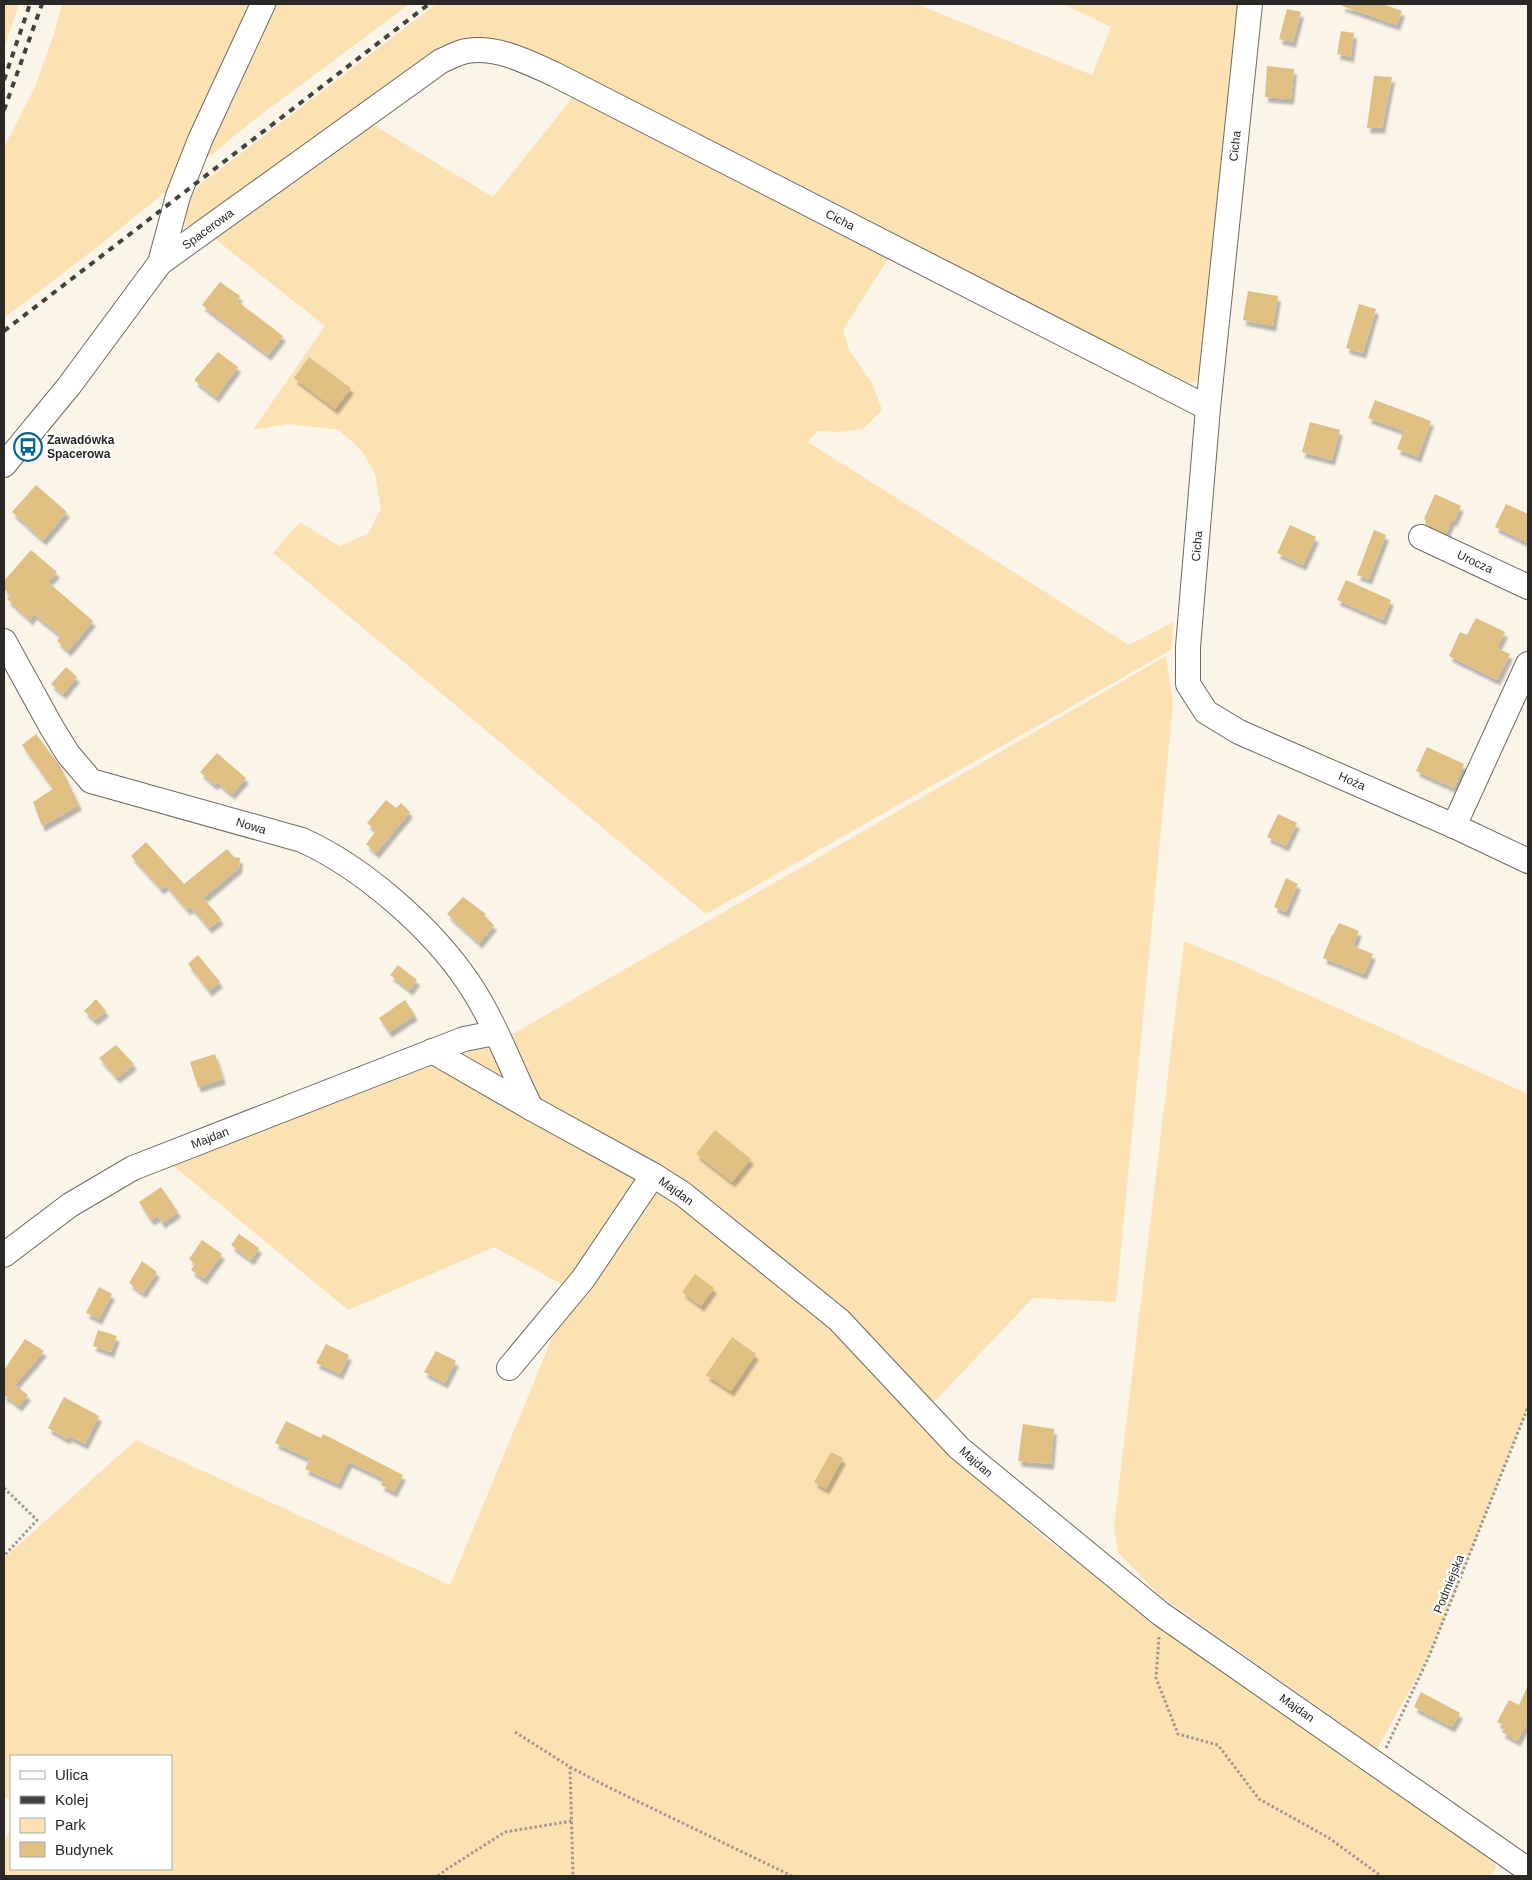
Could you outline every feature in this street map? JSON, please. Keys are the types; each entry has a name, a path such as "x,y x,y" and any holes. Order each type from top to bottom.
{"street":[{"path":"160,263 178,196 200,140 263,4"},
{"name":"Cicha","path":"1188,684 1188,647 1208,408 1250,4"},
{"name":"Spacerowa","path":"4,465 69,386 160,263 441,61 466,51"},
{"name":"Cicha","path":"466,51 493,51 523,60 554,74 1208,408"},
{"name":"Urocza","path":"1422,537 1528,587"},
{"name":"Nowa","path":"4,641 68,754 91,781 302,840 324,850 366,880 422,927 445,951 469,982 531,1108"},
{"path":"1454,826 1528,664"},
{"name":"Hoża","path":"1188,684 1206,712 1239,732 1454,826 1528,861"},
{"name":"Majdan","path":"4,1255 70,1204 132,1168 464,1039 495,1033"},
{"name":"Majdan","path":"432,1051 653,1175 683,1194 839,1320 959,1448 1161,1614 1378,1764 1513,1868"},
{"path":"509,1368 583,1279 653,1175"}],"path":[{"name":"Podmiejska","path":"1378,1764 1430,1654 1528,1407"},
{"path":"4,1488 37,1520 4,1556"},
{"path":"1161,1614 1156,1678 1178,1734 1218,1745 1259,1799 1329,1838 1381,1876"},
{"path":"515,1732 570,1767 608,1788 792,1876"},
{"path":"570,1767 573,1876"},
{"path":"438,1876 447,1868 505,1832 572,1821"}],"green space":[{"path":"4,4 19,4 4,49"},
{"path":"62,4 410,4 259,116 96,248 4,318 4,147 35,87 54,34"},
{"path":"436,4 917,4 1092,75 1111,27 1063,4 1250,4 1237,130 1207,370 1198,381 1191,383 1177,380 594,94 895,248 843,330 849,350 872,383 882,410 863,429 840,432 817,431 808,442 1129,645 1174,622 1171,650 706,914 273,553 300,522 339,546 368,534 381,509 375,474 362,451 339,430 288,424 253,430 325,326 205,231 362,118 493,197 581,87 540,67 510,56 480,50 463,52 441,61 194,227 186,226 181,219 185,196"},
{"path":"1166,656 1173,704 1116,1302 1033,1298 915,1422 1047,1540 1494,1857 1496,1868 1491,1876 4,1876 4,1841 10,1830 10,1870 172,1870 172,1755 10,1755 10,1800 4,1797 4,1558 136,1440 450,1585 572,1290 494,1247 348,1310 170,1163 506,1038"},
{"path":"1184,941 1242,965 1528,1094 1528,1407 1430,1654 1377,1749 1159,1595 1118,1552 1114,1526"}],"building":[{"path":"1342,4 1383,4 1402,11 1397,25 1342,6"},
{"path":"1287,9 1301,12 1293,42 1279,39"},
{"path":"1341,31 1354,33 1351,57 1337,54"},
{"path":"1267,66 1294,69 1291,99 1265,97"},
{"path":"1374,76 1392,77 1382,128 1367,128"},
{"path":"220,282 240,296 237,301 283,336 268,355 202,305"},
{"path":"1248,291 1278,296 1273,326 1243,320"},
{"path":"1359,304 1376,309 1363,353 1346,348"},
{"path":"218,352 238,367 216,397 195,381 195,379"},
{"path":"309,357 351,388 335,409 294,378"},
{"path":"1375,400 1431,421 1418,457 1397,449 1404,431 1368,418"},
{"path":"1310,422 1340,430 1332,460 1302,452"},
{"path":"36,485 67,512 43,540 12,512"},
{"path":"1435,494 1461,506 1446,534 1425,524 1426,520 1424,519"},
{"path":"1506,504 1528,514 1528,543 1495,527"},
{"path":"1290,525 1316,537 1303,565 1277,553"},
{"path":"1374,530 1386,535 1369,579 1357,575"},
{"path":"31,550 57,572 48,582 93,621 68,651 57,641 61,636 34,614 30,620 7,599 11,595 4,589 4,581"},
{"path":"1346,580 1391,600 1383,620 1337,600"},
{"path":"1476,618 1505,632 1497,648 1510,654 1497,680 1449,656 1460,632 1467,635"},
{"path":"66,667 77,677 63,694 51,684"},
{"path":"36,734 60,766 79,805 42,826 33,802 53,789 22,745"},
{"path":"1427,747 1464,764 1454,788 1416,771"},
{"path":"217,753 246,778 232,794 217,782 215,785 200,772"},
{"path":"386,800 396,808 401,803 410,812 376,853 366,844 376,831 367,823"},
{"path":"1278,814 1297,823 1286,846 1267,837"},
{"path":"146,842 184,884 227,849 234,857 240,858 239,868 203,898 221,919 209,928 191,907 187,910 166,885 161,889 131,856"},
{"path":"1286,878 1298,884 1286,912 1274,907"},
{"path":"463,897 486,914 484,916 494,925 479,943 447,914"},
{"path":"1339,923 1359,931 1353,946 1373,954 1364,974 1323,958"},
{"path":"198,955 220,982 209,991 188,964"},
{"path":"398,965 417,980 410,990 390,975"},
{"path":"96,999 106,1011 95,1020 84,1011"},
{"path":"405,1000 415,1015 389,1032 379,1018"},
{"path":"116,1045 134,1064 117,1078 99,1058"},
{"path":"215,1054 223,1079 198,1087 190,1062"},
{"path":"715,1130 751,1159 732,1182 696,1154"},
{"path":"161,1187 178,1212 162,1223 158,1216 151,1220 139,1202"},
{"path":"239,1234 259,1248 251,1260 231,1245"},
{"path":"202,1240 222,1254 204,1279 191,1270 195,1264 189,1259"},
{"path":"142,1261 157,1272 143,1293 129,1283"},
{"path":"695,1274 714,1288 701,1306 682,1292"},
{"path":"99,1287 112,1294 99,1319 86,1313"},
{"path":"98,1330 117,1336 111,1352 93,1346"},
{"path":"732,1337 756,1354 731,1391 706,1375"},
{"path":"25,1339 44,1351 15,1385 28,1395 19,1406 6,1396 4,1399 4,1370"},
{"path":"326,1344 349,1355 340,1374 316,1363"},
{"path":"436,1351 456,1361 445,1383 424,1372"},
{"path":"64,1397 99,1416 85,1444 69,1436 67,1439 48,1428"},
{"path":"286,1421 321,1438 323,1434 403,1475 394,1492 381,1485 384,1479 349,1462 338,1484 305,1469 310,1459 275,1443"},
{"path":"1023,1424 1054,1429 1051,1464 1018,1461"},
{"path":"831,1452 843,1458 826,1489 814,1482"},
{"path":"1528,1685 1528,1722 1517,1741 1502,1732 1506,1726 1497,1722 1509,1700 1519,1705"},
{"path":"1421,1692 1460,1713 1452,1727 1414,1707"}],"railway":[{"path":"4,80 30,4"},
{"path":"4,110 42,4"},
{"path":"4,331 429,4"}],"place":[{"name":"Zawadówka Spacerowa","path":"28,447"}]}
